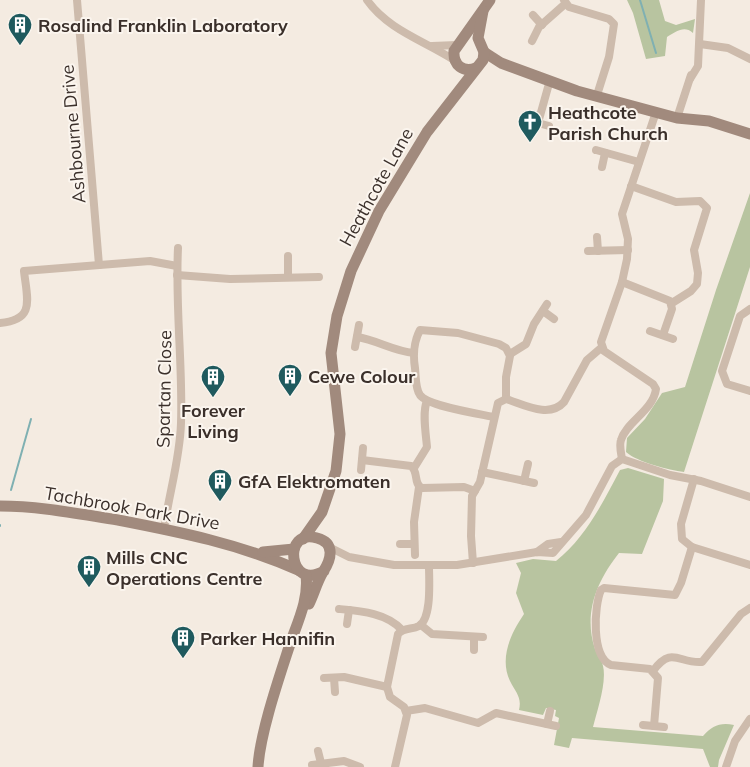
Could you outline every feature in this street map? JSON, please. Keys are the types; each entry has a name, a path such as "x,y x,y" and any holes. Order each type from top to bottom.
{"street":[{"name":"Ashbourne Drive","path":"77,0 99,265"},
{"path":"367,0 378,14 395,27 432,46 465,70 501,63"},
{"name":"Heathcote Lane","path":"457,93 457,63 454,51 490,0"},
{"path":"677,118 693,66 698,57 701,0"},
{"path":"532,41 542,25 565,2 609,19 614,24 609,57 597,95"},
{"name":"Heathcote Lane","path":"302,539 322,512 334,482 338,460 340,434 331,353 337,316 346,286 358,254 379,212 430,128 479,66 482,48 478,32 483,11"},
{"path":"533,15 542,25"},
{"path":"432,46 459,43 468,39 501,63 550,80 562,84 571,84 597,95 677,118 709,121 750,134"},
{"path":"700,44 728,48 750,60"},
{"path":"538,123 550,80"},
{"path":"473,563 470,536 472,496 482,472 498,403 506,399 532,408 558,407 564,402 587,360 601,348 601,342 622,282 628,250 628,236 621,216 656,112"},
{"path":"527,120 549,126"},
{"path":"596,150 640,162"},
{"path":"602,167 605,153"},
{"path":"631,186 676,202 700,201 707,208 694,250 698,273 697,284 691,291 672,303"},
{"path":"597,237 598,251"},
{"name":"Spartan Close","path":"164,529 177,462 181,424 178,248"},
{"path":"588,251 628,250"},
{"path":"288,256 288,277"},
{"path":"0,323 14,322 24,314 27,304 24,271 150,261 177,266"},
{"path":"177,275 230,279 319,277"},
{"path":"622,282 667,298 672,303 672,309 663,335"},
{"path":"510,354 526,344 534,324 545,308 554,319"},
{"path":"750,309 740,316 722,371 727,384 750,391"},
{"path":"355,347 358,325"},
{"path":"494,417 427,401 418,392 414,353 418,333 426,329 458,333 499,344 510,354"},
{"path":"650,330 673,339"},
{"path":"357,337 370,339 396,350 414,353"},
{"path":"601,348 656,388 644,412 623,435 620,443 622,459"},
{"path":"506,399 510,354"},
{"path":"415,555 414,522 419,487 414,468 427,447 424,433 426,419 424,410 427,401"},
{"path":"361,470 363,448"},
{"path":"622,459 670,475 694,479 750,497"},
{"path":"258,767 260,750 279,682 301,616 308,585 293,558 294,549 302,539 314,537 349,557 385,565 429,566 473,563 537,552 548,544 561,542 586,515 612,466 622,459"},
{"path":"362,460 407,465 414,468"},
{"path":"524,481 528,464"},
{"path":"482,472 534,483"},
{"path":"694,479 680,527 682,539 692,547 750,565"},
{"path":"419,487 425,489 464,487 474,491"},
{"name":"Tachbrook Park Drive","path":"0,506 63,511 164,529 256,552 302,572"},
{"name":"Heathcote Lane","path":"322,512 325,543"},
{"path":"325,543 331,560"},
{"path":"400,544 414,544"},
{"path":"654,726 659,680 653,671 611,665 606,661 598,640 595,615 597,602 601,590 604,588 675,595 681,583 692,547"},
{"name":"Tachbrook Park Drive","path":"256,552 278,552 294,549"},
{"path":"301,616 331,560 349,557"},
{"path":"395,767 406,711 404,706 390,697 387,687 398,634 402,630 421,625 426,618 429,566"},
{"path":"302,572 314,575 324,571"},
{"path":"653,671 663,659 671,656 702,662 741,614 750,608"},
{"path":"339,609 385,618 395,622 402,630"},
{"path":"347,624 349,610"},
{"path":"421,625 432,634 483,637"},
{"path":"474,637 474,650"},
{"path":"324,678 344,677 387,687"},
{"path":"334,678 335,692"},
{"path":"406,711 422,708 478,723 496,713 556,726"},
{"path":"547,724 550,711"},
{"path":"726,767 735,740 749,719"},
{"path":"643,725 664,728"},
{"path":"318,750 322,764"},
{"path":"312,765 344,761 360,767"}],"green space":[{"path":"627,0 659,0 665,21 676,25 695,19 693,33 683,29 674,33 667,37 665,56 646,59 633,13"},
{"path":"750,193 750,267 684,472 645,462 626,452 627,438 645,419 662,393 685,387"},
{"path":"628,468 664,479 663,501 642,554 619,553 604,575 594,598 591,623 592,636 595,649 602,664 604,680 593,727 703,736 717,726 725,724 734,725 719,760 718,767 710,767 703,749 572,738 569,748 554,745 559,718 555,716 556,710 546,708 543,715 519,710 519,698 507,672 506,655 508,646 524,614 516,593 521,573 516,563 533,559 556,561 567,552 585,531 620,470"}],"waterway":[{"path":"640,0 656,53"},
{"path":"11,490 31,419"}],"place":[{"name":"Rosalind Franklin Laboratory","path":"20,46"},
{"name":"Heathcote Parish Church","path":"530,143"},
{"name":"Cewe Colour","path":"290,397"},
{"name":"Forever Living","path":"213,398"},
{"name":"GfA Elektromaten","path":"220,502"},
{"name":"Mills CNC Operations Centre","path":"89,588"},
{"name":"Parker Hannifin","path":"183,659"}]}
